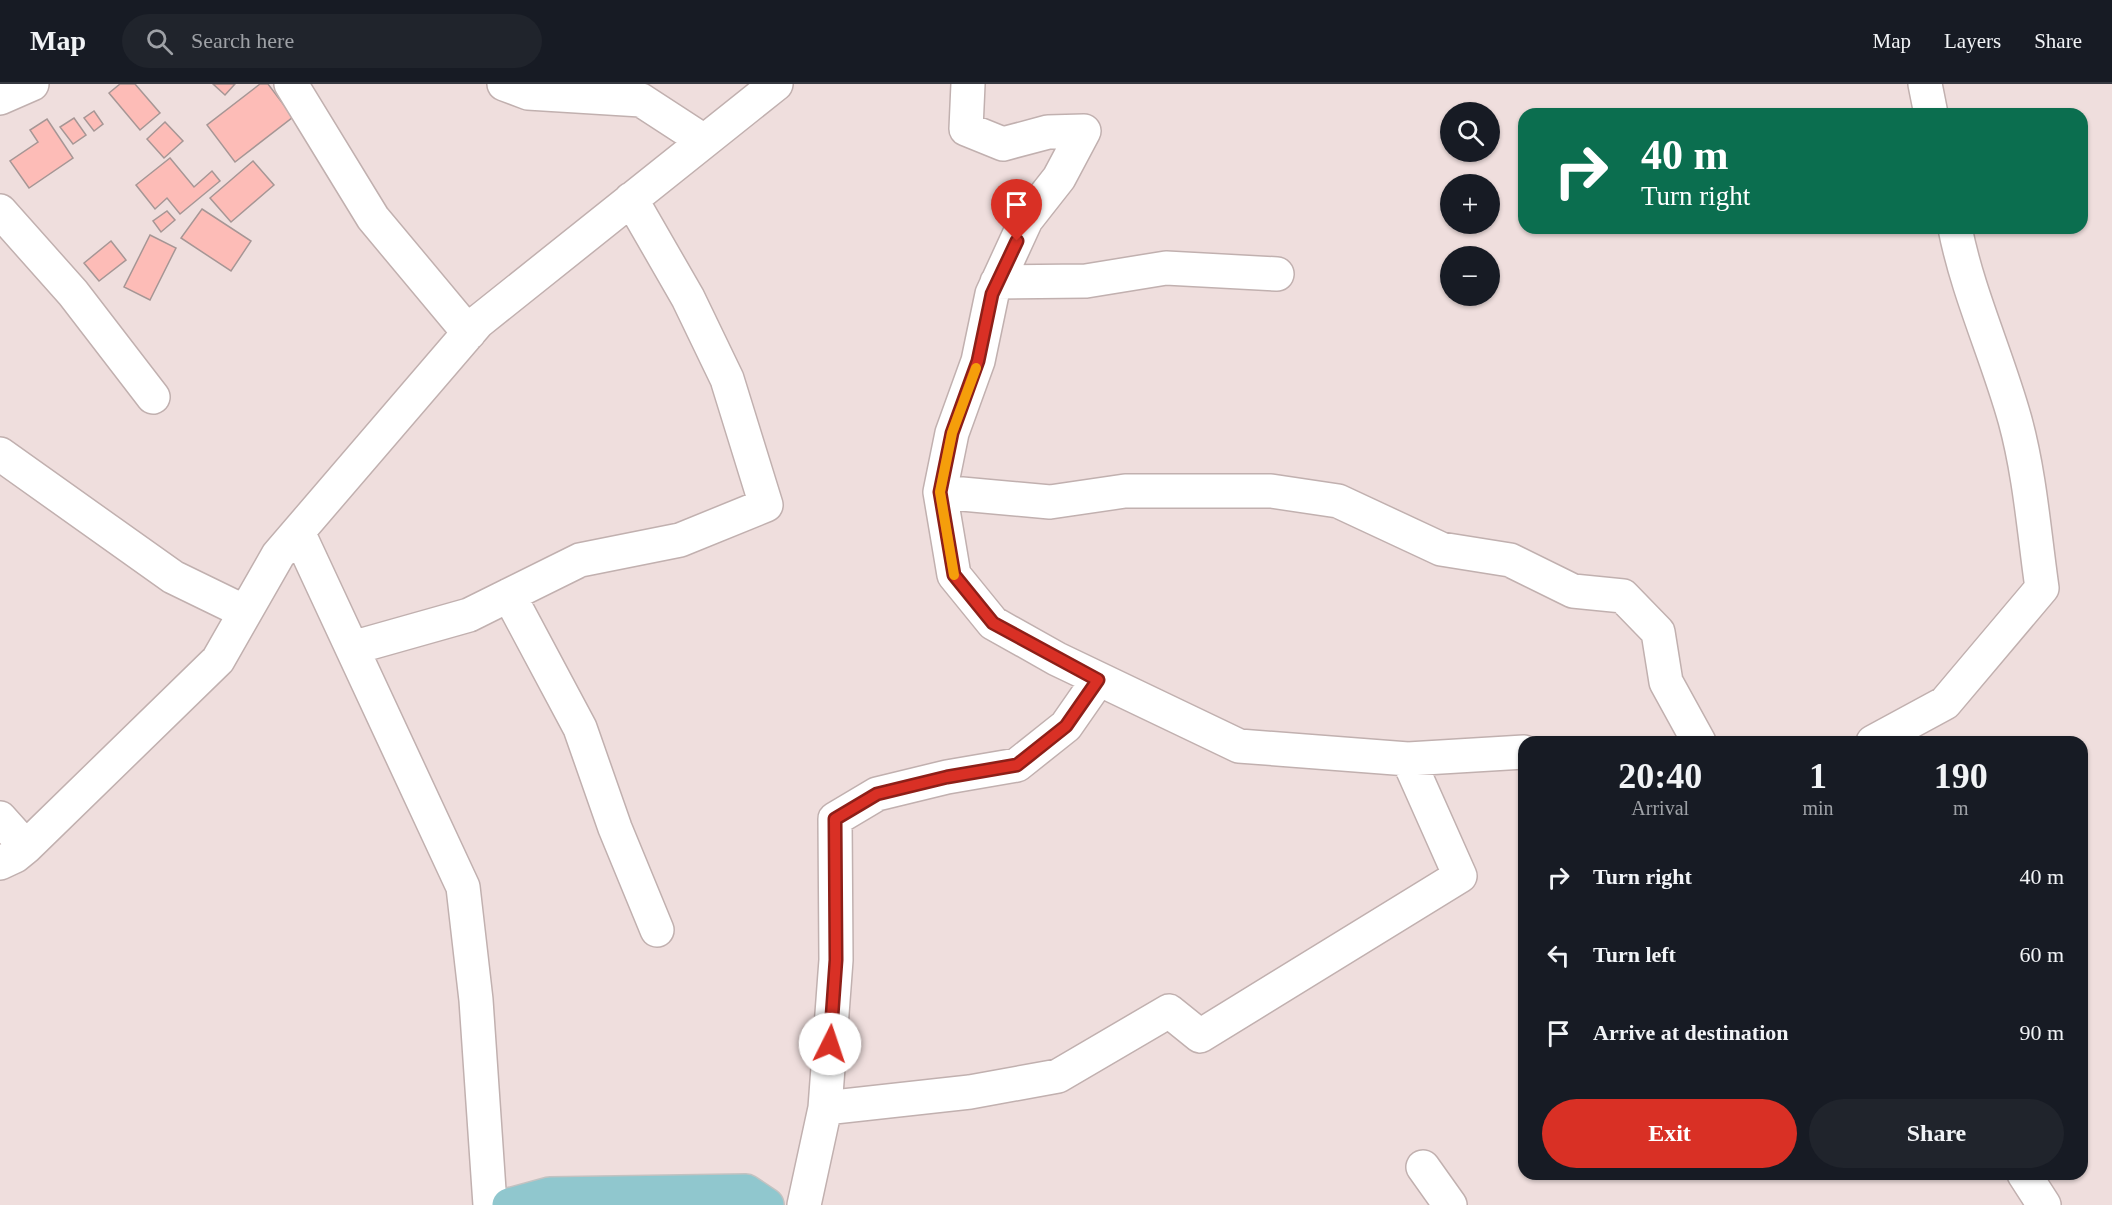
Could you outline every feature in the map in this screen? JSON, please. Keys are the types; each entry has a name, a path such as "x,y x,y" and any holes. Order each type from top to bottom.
{"main road":[{"path":"509,1205 550,1194 586,1199 746,1191 767,1205"}],"street":[{"path":"0,98 32,84"},
{"path":"291,84 373,218 469,333"},
{"path":"504,84 528,93 641,100 704,141"},
{"path":"0,818 13,855 218,660 278,555 478,322 776,84"},
{"path":"968,84 966,129 1004,144 1048,132 1084,131 1059,178 1026,220 992,294 978,361 952,433 940,492 954,575 993,623 1098,680 1239,746 1408,759 1518,752"},
{"path":"1925,84 1930,108"},
{"path":"352,648 469,615 580,560 680,540 766,504 727,379 688,298 631,199"},
{"path":"0,212 73,293 153,397"},
{"path":"1884,736 1945,703 2042,588 2028,474 2015,420 1962,264 1956,234"},
{"path":"997,282 1086,281 1166,268 1277,274"},
{"path":"0,454 173,577 245,612"},
{"path":"940,492 1050,502 1125,491 1270,491 1338,501 1441,549 1510,560 1572,591 1623,596 1658,632 1666,682 1696,736"},
{"path":"298,532 463,887 476,1000 490,1205"},
{"path":"509,595 580,728 615,828 657,930"},
{"path":"804,1205 825,1108 836,960 835,819 877,794 947,777 1017,765 1066,726 1098,680"},
{"path":"825,1108 970,1092 1058,1076 1169,1011 1200,1036 1257,1002 1460,876 1408,759"},
{"path":"1423,1167 1450,1205"},
{"path":"2028,1180 2044,1205"}],"building":[{"path":"120,84 135,84 160,113 140,130 109,93"},
{"path":"213,84 235,84 225,95"},
{"path":"260,84 268,84 293,117 235,162 207,125"},
{"path":"94,111 103,124 94,131 84,118"},
{"path":"74,118 86,135 73,144 60,127"},
{"path":"47,119 73,158 29,188 10,161 38,142 30,130"},
{"path":"165,122 183,141 164,158 147,139"},
{"path":"170,158 194,187 212,171 220,181 180,214 167,198 155,209 136,185"},
{"path":"253,161 274,185 231,222 210,198"},
{"path":"202,209 251,241 231,271 181,238"},
{"path":"167,211 175,220 161,232 153,221"},
{"path":"150,235 176,248 150,300 124,287"},
{"path":"111,241 126,260 99,281 84,263"}],"slow traffic":[{"path":"954,575 940,492 952,433 976,368"}],"route":[{"path":"830,1044 836,960 835,819 877,794 947,777 1017,765 1066,726 1098,680 993,623 954,575 940,492 952,433 978,361 992,294 1017,241"}]}
